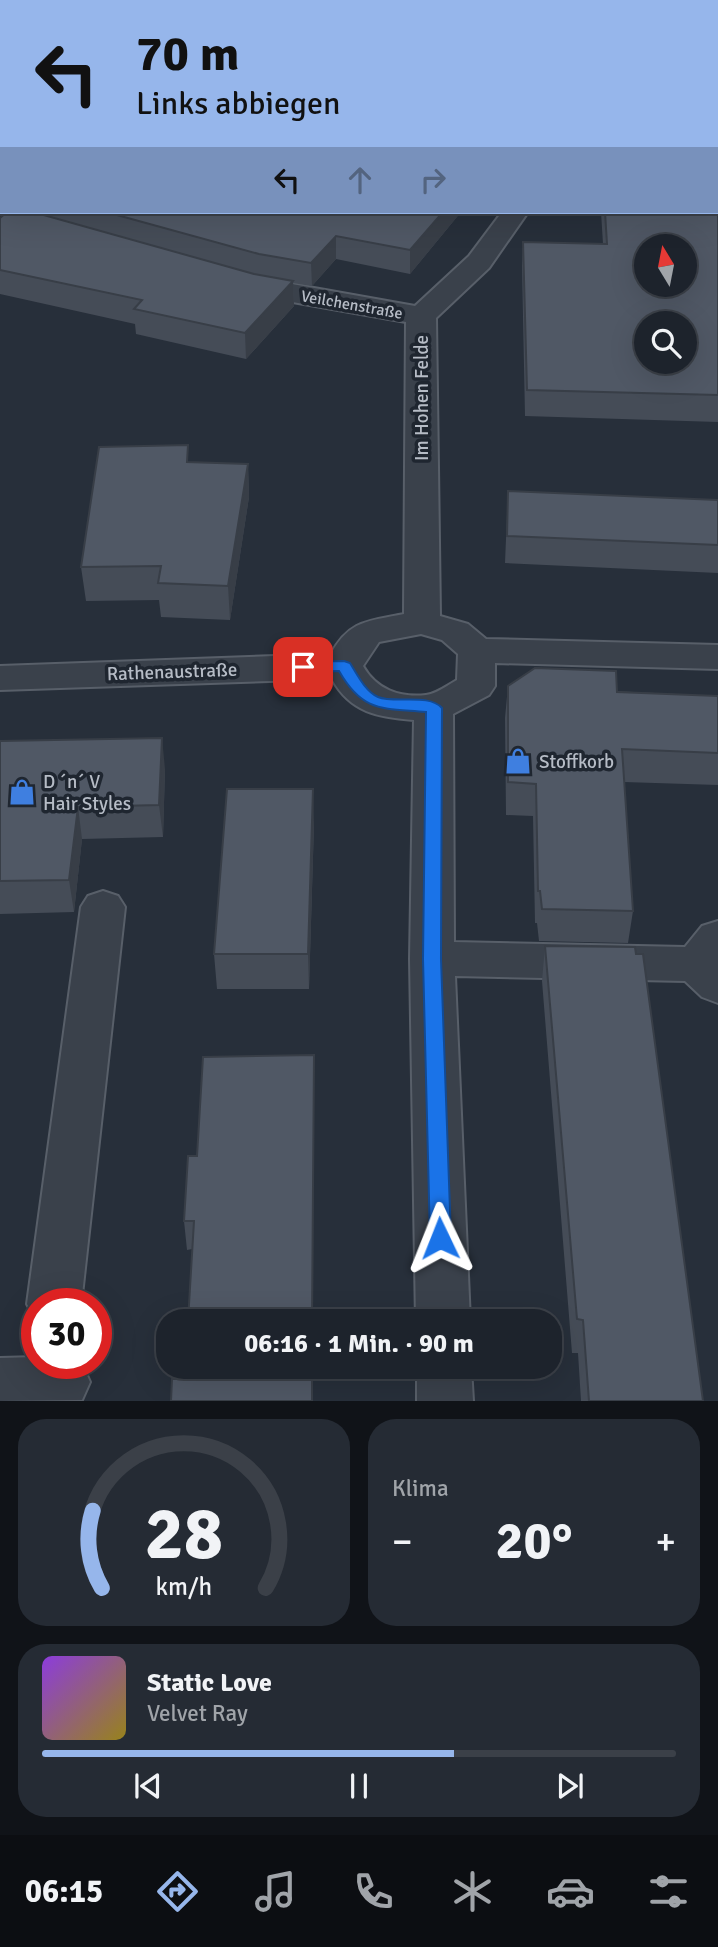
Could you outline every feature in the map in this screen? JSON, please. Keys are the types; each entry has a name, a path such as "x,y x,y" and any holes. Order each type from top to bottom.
{"street":[{"name":"Im Hohen Felde","path":"422,622 421,316 479,262 514,214"},
{"name":"Veilchenstraße","path":"218,277 257,288 421,316"},
{"path":"477,651 476,685 434,708 373,701 354,684 344,666 367,633 422,622 455,632 477,651 718,657"},
{"name":"Rathenaustraße","path":"0,678 344,666"},
{"path":"434,708 432,959 443,1309"},
{"path":"56,1288 103,906"},
{"path":"432,959 711,962"},
{"path":"444,1379 445,1401"}],"building":[{"path":"5,214 40,214 254,274 293,281 245,333 134,309 142,300 0,270 0,218"},
{"path":"113,214 441,214 410,250 336,236 311,263 259,254"},
{"path":"605,214 718,214 718,395 527,390 523,242 607,244"},
{"path":"188,445 187,462 248,464 228,586 158,583 161,566 81,567 99,447"},
{"path":"508,491 718,500 718,545 507,536"},
{"path":"535,668 616,671 617,692 718,696 718,753 622,749 633,911 542,909 538,891 536,784 508,782 508,686"},
{"path":"162,738 159,805 78,807 69,880 0,881 0,741"},
{"path":"227,789 313,789 308,954 214,954"},
{"path":"545,946 635,947 636,954 643,954 703,1401 589,1401 583,1320 577,1319"},
{"path":"314,1055 312,1309 189,1309 194,1221 184,1221 188,1156 197,1156 203,1057"},
{"path":"172,1379 312,1379 312,1401 171,1401"}],"place":[{"name":"Stoffkorb","path":"518,761"},
{"name":"D ´n´ V Hair Styles","path":"22,792"}],"route":[{"path":"303,667 344,666 354,684 373,701 434,708 432,959 440,1238"}]}
